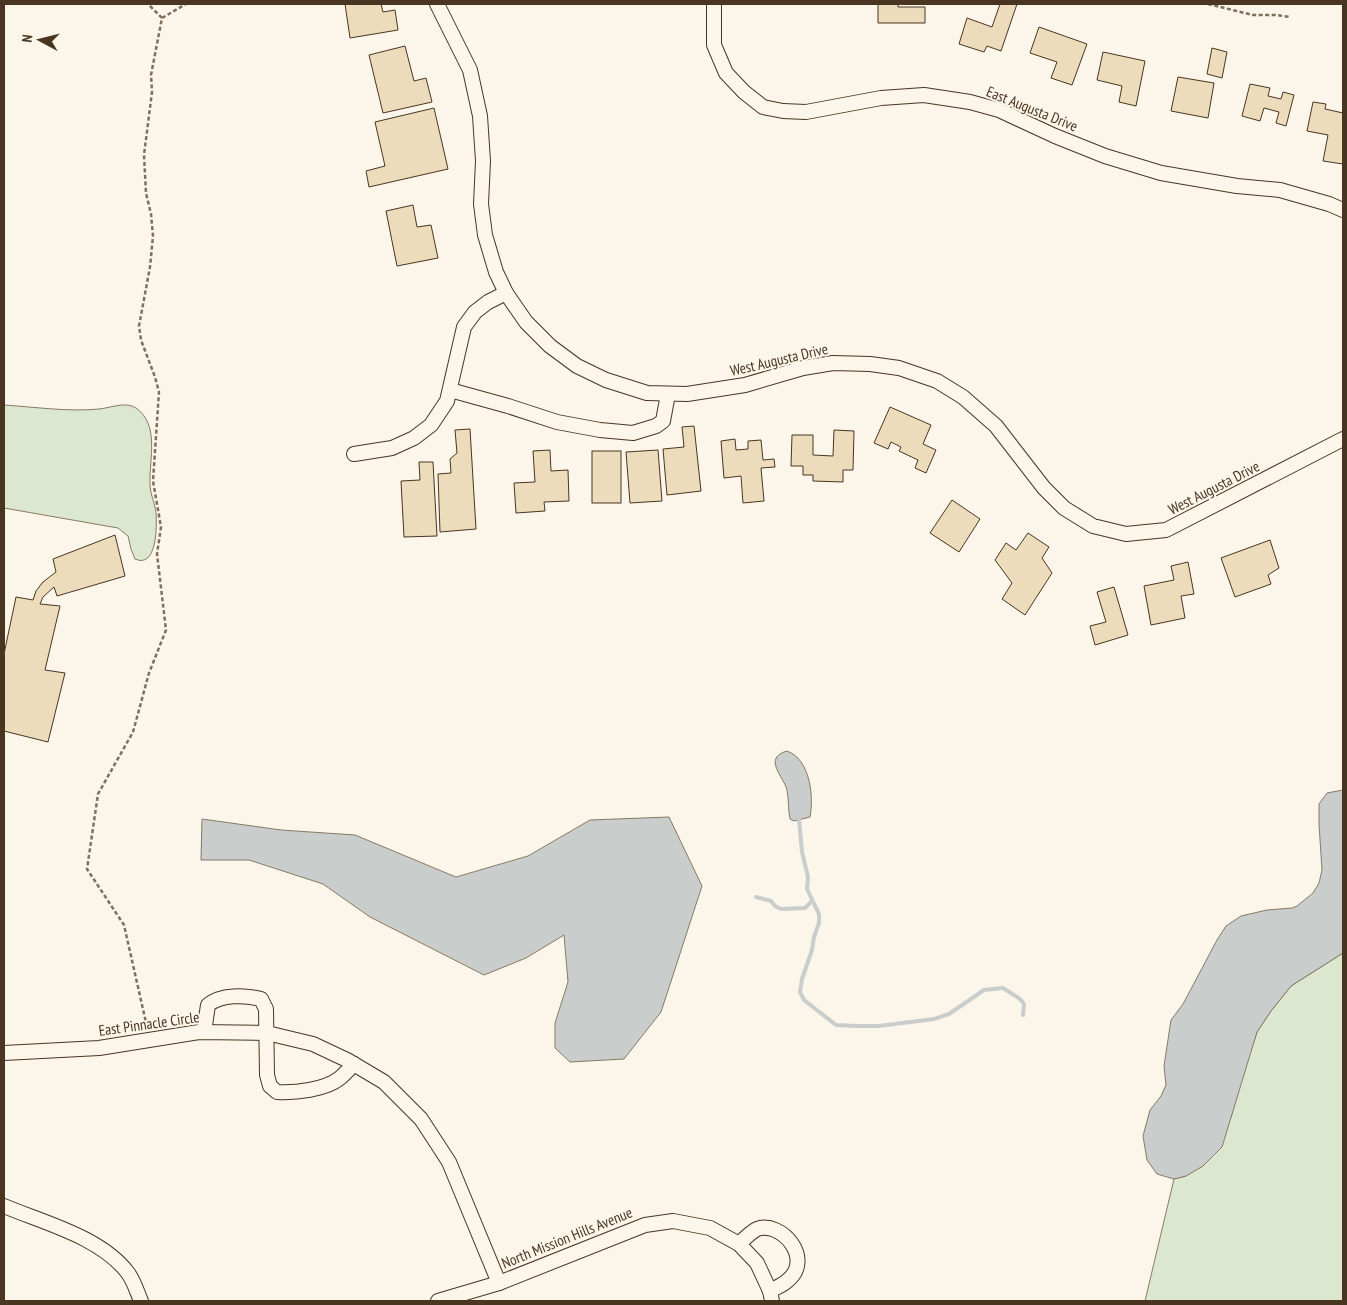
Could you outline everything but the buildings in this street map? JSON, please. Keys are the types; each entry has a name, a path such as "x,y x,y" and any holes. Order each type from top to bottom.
{"street":[{"name":"West Augusta Drive","path":"437,4 470,70 480,116 483,161 481,204 485,235 496,272 506,293 526,322 550,346 577,366 606,380 648,393 687,394 744,385 803,368 834,363 870,364 899,368 937,381 963,397 996,426 1044,488 1064,508 1093,526 1126,534 1166,530 1343,439"},
{"name":"East Augusta Drive","path":"714,4 714,45 726,73 744,92 763,107 783,111 806,112 881,98 924,95 970,102 999,110 1055,136 1105,156 1161,173 1237,186 1280,190 1343,210"},
{"path":"354,454 392,448 414,438 431,425 447,401 464,327 475,312 488,302 506,293"},
{"path":"450,390 557,422 600,430 633,433 656,426 662,421 668,394"},
{"path":"204,1032 208,1005 216,998 250,996 261,999 266,1009 266,1075 270,1086 277,1092 303,1091 330,1084 340,1078 354,1064"},
{"name":"East Pinnacle Circle","path":"4,1053 100,1048 204,1032 267,1033 313,1044 354,1064 384,1082 421,1119 449,1162 500,1283"},
{"path":"4,1206 89,1241 109,1255 128,1274 141,1301"},
{"name":"North Mission Hills Avenue","path":"438,1301 500,1283 645,1225 673,1221 710,1228 739,1244 757,1263 771,1296"},
{"path":"739,1244 758,1229 771,1229 783,1234 795,1248 799,1260 793,1274 771,1296"}],"path":[{"path":"148,4 162,18"},
{"path":"148,1031 124,926 87,869 98,794 133,732 149,673 166,630 157,554 161,527 153,481 158,392 155,377 140,340 139,326 150,267 153,236 145,185 144,155 152,92 151,75 162,18 186,4"},
{"path":"1208,4 1253,15 1276,14 1290,17"}],"green space":[{"path":"4,405 75,410 128,405 136,408 143,415 151,433 150,488 156,519 156,536 152,552 148,558 142,560 135,559 128,536 118,528 4,508"},
{"path":"1343,953 1343,1301 1145,1301 1174,1179 1186,1176 1231,1117 1257,1032 1291,986"}],"shaded area":[{"path":"787,751 795,755 801,762 809,779 811,789 810,817 794,821 790,819 787,790 775,763 776,758 780,754"},
{"path":"1343,790 1343,953 1291,986 1257,1032 1222,1147 1203,1166 1186,1176 1174,1179 1157,1174 1147,1160 1143,1136 1150,1110 1161,1096 1166,1085 1164,1066 1171,1020 1183,1004 1226,926 1241,916 1267,910 1292,908 1313,893 1319,883 1322,870 1319,804 1327,793"},
{"path":"669,817 702,886 661,1012 624,1059 570,1062 555,1048 555,1023 568,982 564,935 526,958 484,975 370,917 323,884 249,860 201,860 202,819 281,830 355,835 456,877 528,856 590,820"}],"waterway":[{"path":"799,820 802,852 808,877 807,889 819,914 819,923 812,950 802,979 800,992 804,1000 836,1025 879,1026 934,1019 949,1014 984,990 1003,988 1020,999 1024,1004 1023,1015"},
{"path":"756,897 771,901 781,909 805,908 812,901"}]}
